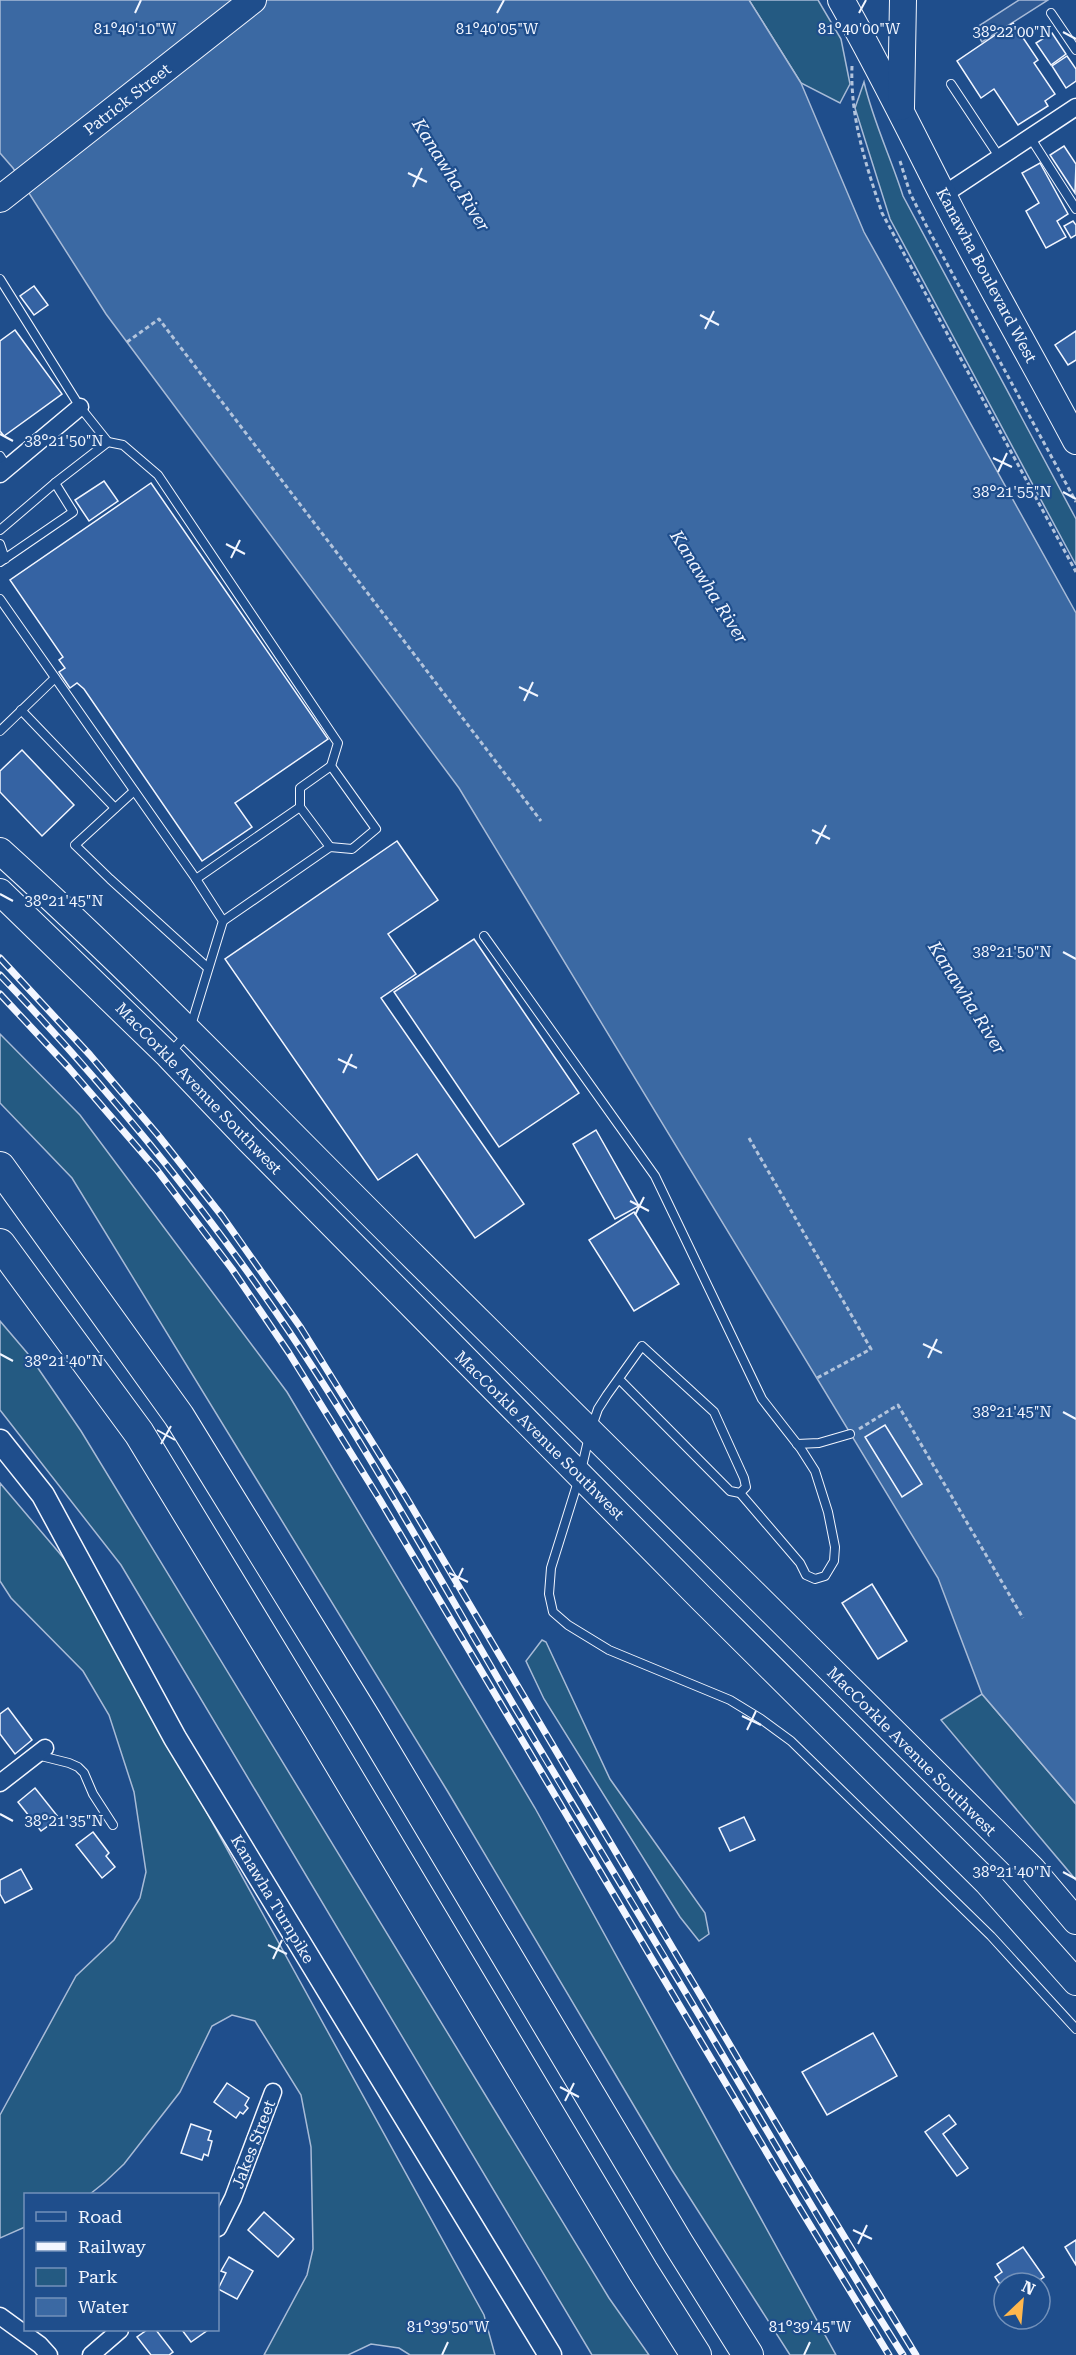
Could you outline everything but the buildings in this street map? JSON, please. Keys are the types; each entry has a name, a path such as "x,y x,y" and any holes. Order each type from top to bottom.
{"highway":[{"path":"0,1167 180,1416 365,1718 678,2243 748,2355"},
{"path":"0,1244 139,1433 326,1739 643,2271 696,2355"}],"main road":[{"name":"Patrick Street","path":"0,199 253,0"},
{"name":"Kanawha Boulevard West","path":"901,108 903,0"},
{"name":"Kanawha Boulevard West","path":"847,10 1076,441"},
{"path":"847,10 868,36 878,39 901,28"},
{"name":"MacCorkle Avenue Southwest","path":"0,851 49,895 189,1032 1032,1869 1076,1921"},
{"name":"MacCorkle Avenue Southwest","path":"0,892 168,1055 701,1598 987,1882 1076,1982"},
{"name":"Kanawha Turnpike","path":"0,1440 43,1495 175,1738 550,2355"}],"street":[{"path":"944,195 1076,107"},
{"path":"2,466 80,406"},
{"path":"0,1783 40,1751"},
{"name":"Jakes Street","path":"219,2226 273,2092"},
{"path":"0,2316 40,2345 49,2355"},
{"path":"91,2355 119,2331"}],"lane":[{"path":"1052,13 1076,50"},
{"path":"951,84 1000,158"},
{"path":"1030,137 1076,209"},
{"path":"0,279 80,406 108,442 123,445 158,475 338,743 330,766 300,788 300,807 330,847"},
{"path":"0,530 108,442"},
{"path":"0,544 2,560 73,512 55,483"},
{"path":"0,599 223,921"},
{"path":"0,730 55,678"},
{"path":"21,710 115,808"},
{"path":"168,1055 189,1032 223,921 330,847 352,849 376,830 330,766"},
{"path":"134,791 75,845 208,968"},
{"path":"196,879 300,807"},
{"path":"484,936 656,1176 762,1399 797,1444 814,1471 828,1512 835,1548 834,1561 825,1576 815,1579 806,1575 800,1563 740,1493 730,1491 619,1379"},
{"path":"740,1493 746,1487 744,1478 714,1412 642,1346 598,1410 590,1432 580,1475 552,1568 549,1594 553,1612 568,1625 609,1650 730,1700 761,1719 791,1742 991,1936 1076,2029"},
{"path":"797,1444 819,1443 850,1434"},
{"path":"40,1751 78,1767 84,1773 93,1794 113,1825"}],"path":[{"path":"852,60 854,109 862,153 882,213 1076,572"},
{"path":"899,159 910,193 926,225 1076,502"},
{"path":"127,342 159,320 541,821"},
{"path":"749,1138 871,1349 817,1378"},
{"path":"850,1434 898,1405 1023,1618"}],"green space":[{"path":"749,0 818,0 841,39 850,84 840,103 801,83"},
{"path":"864,82 872,111 903,196 1076,519 1076,565 890,219 855,108"},
{"path":"0,1034 80,1115 287,1392 535,1808 836,2355 790,2355 672,2170 448,1792 72,1178 0,1103"},
{"path":"0,1321 29,1355 81,1431 609,2298 649,2355 592,2355 121,1565 0,1410"},
{"path":"0,1483 72,1568 484,2315 495,2355 410,2355 399,2348 371,2344 348,2355 264,2355 307,2275 313,2249 311,2147 301,2095 255,2021 232,2015 212,2026 180,2092 124,2164 91,2193 24,2193 24,2227 0,2238 0,2115 76,1976 114,1940 140,1898 146,1872 134,1792 109,1715 83,1671 11,1598 0,1581"},
{"path":"542,1640 546,1642 610,1779 705,1913 709,1934 699,1941 680,1917 544,1699 526,1661"},
{"path":"982,1694 1076,1804 1076,1880 941,1720"}],"shaded area":[{"path":"1019,0 1048,0 982,42 974,29"}],"water":[{"name":"Kanawha River","path":"0,0 749,0 801,83 864,232 1076,613 1076,1804 982,1694 938,1578 459,788 106,314 13,168 0,153"}],"railway":[{"path":"0,958 90,1055 158,1135 222,1216 301,1328 406,1497 802,2167 916,2355"},
{"path":"0,975 105,1090 171,1170 234,1253 298,1345 393,1498 537,1745 903,2355"},
{"path":"0,994 69,1068 157,1170 232,1269 289,1353 380,1500 889,2355"}]}
